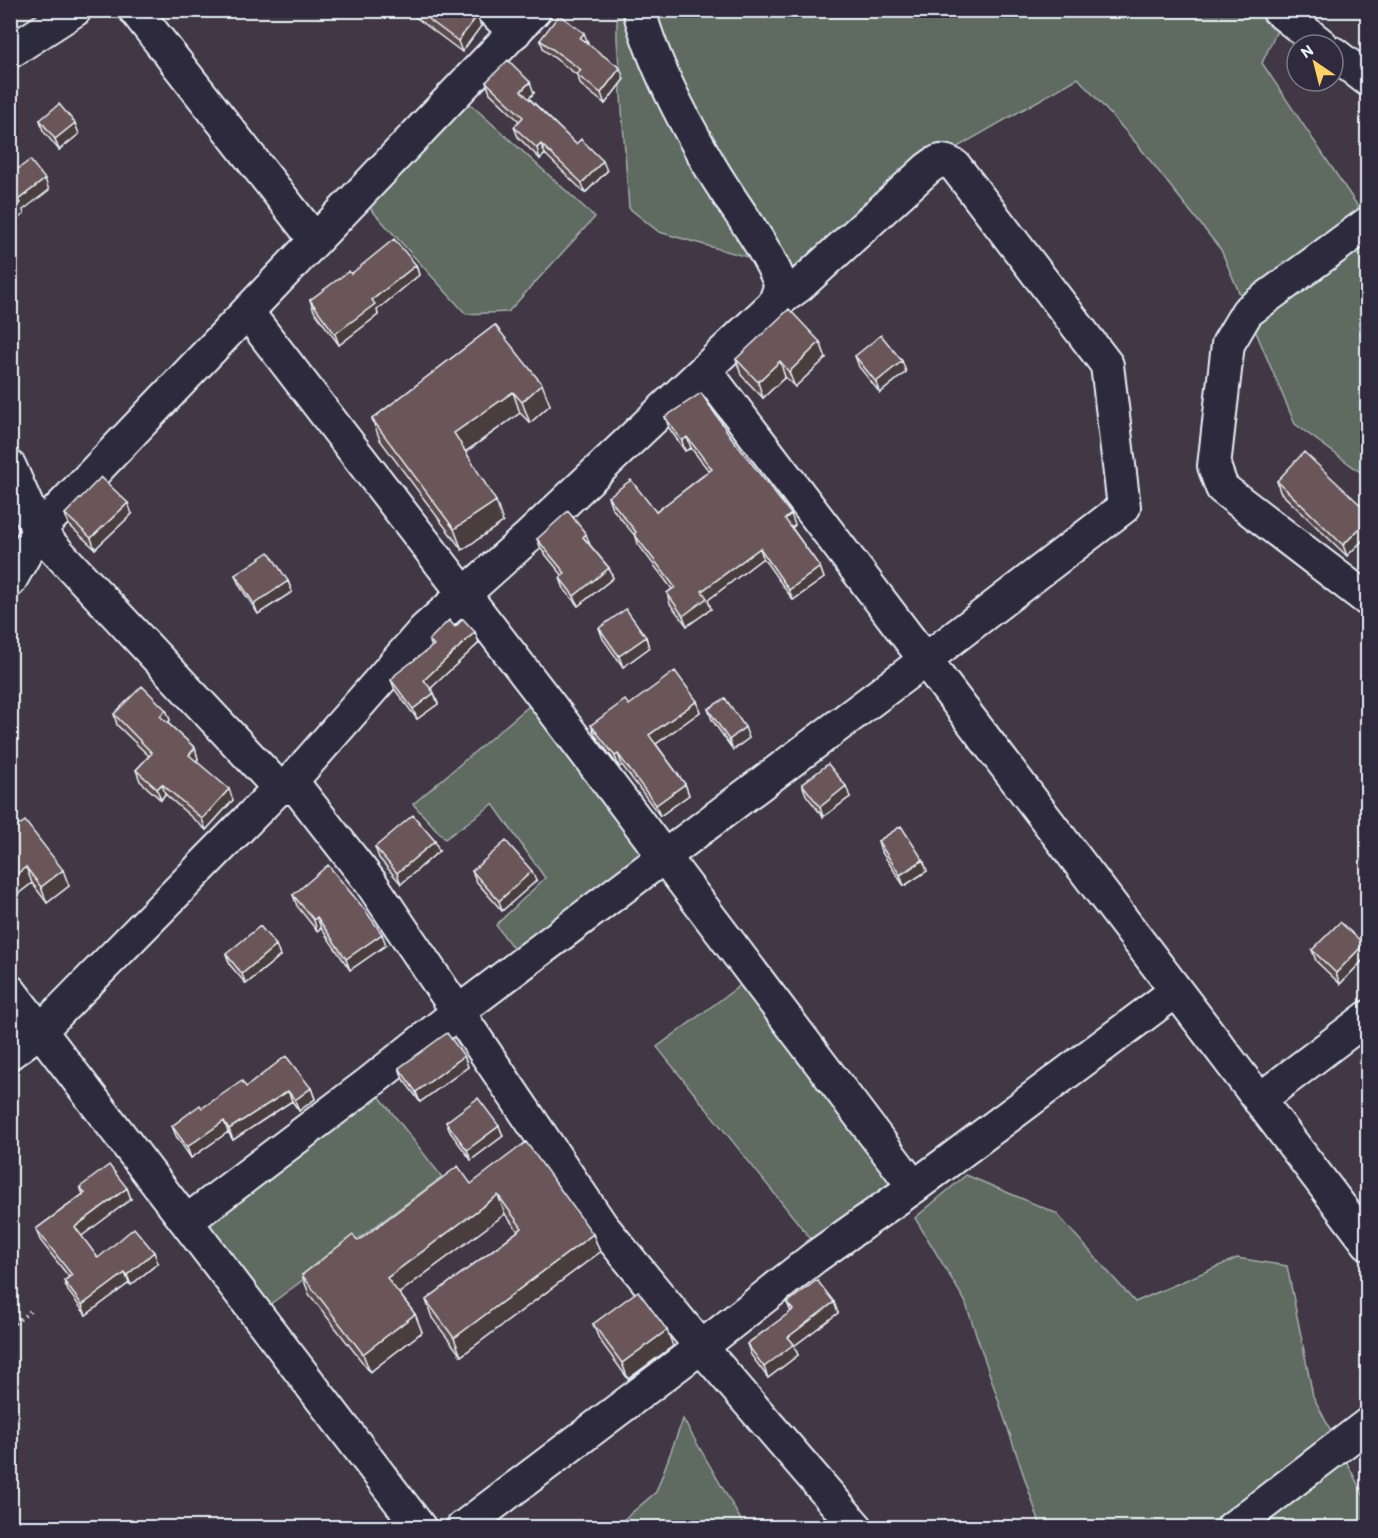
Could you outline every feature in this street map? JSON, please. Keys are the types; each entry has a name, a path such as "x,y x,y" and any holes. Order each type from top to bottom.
{"street":[{"path":"10,52 75,10"},
{"path":"135,10 315,240"},
{"path":"10,581 38,531 525,21 492,10"},
{"path":"639,10 646,38 672,95 710,166 772,264 781,285 774,304"},
{"path":"1278,10 1307,33"},
{"path":"1345,62 1368,80"},
{"path":"10,1053 41,1030 288,788 424,630 527,538 774,304 799,286 927,169 938,161 947,160 955,166 1107,364 1124,507 458,1012 369,1083 187,1221"},
{"path":"1368,224 1247,312 1228,344 1214,466 1222,488 1368,600"},
{"path":"247,312 664,856 914,1187"},
{"path":"705,370 1368,1243"},
{"path":"10,467 38,531 288,788 371,883 602,1226 701,1347 857,1527"},
{"path":"10,991 420,1527"},
{"path":"462,1527 701,1347 815,1257 914,1187 1176,991"},
{"path":"1259,1100 1368,1017"},
{"path":"1232,1527 1368,1425"}],"path":[{"path":"10,1327 33,1309"}],"green space":[{"path":"617,11 1286,11 1262,63 1367,220 1367,477 1295,424 1221,250 1137,144 1078,78 938,158 781,285 772,264 659,232 629,208"},
{"path":"457,92 595,217 508,312 466,314 358,195"},
{"path":"542,695 664,856 523,962 496,925 545,878 493,804 445,839 413,804"},
{"path":"754,975 914,1187 822,1253 657,1047"},
{"path":"369,1083 442,1177 257,1314 192,1217"},
{"path":"966,1175 1056,1213 1135,1302 1237,1258 1287,1266 1313,1396 1367,1502 1367,1527 1041,1527 965,1301 915,1218"},
{"path":"683,1419 745,1527 615,1527 656,1492"}],"building":[{"path":"416,10 470,10 477,16 458,41"},
{"path":"559,15 584,33 580,38 620,68 601,93 577,75 581,70 540,40"},
{"path":"508,60 530,82 521,91 576,144 581,139 603,161 582,183 541,144 537,148 514,127 523,117 486,82"},
{"path":"59,104 75,123 55,139 40,120"},
{"path":"30,160 45,179 18,200 20,203 10,211 10,179 12,178 10,175"},
{"path":"394,239 416,265 372,300 375,304 335,334 310,300 349,271 351,274"},
{"path":"789,309 820,342 789,372 780,361 758,382 736,359"},
{"path":"495,325 542,384 522,402 513,392 454,433 496,501 454,529 372,419"},
{"path":"881,335 902,361 876,382 855,356"},
{"path":"701,393 731,437 791,514 785,519 820,567 789,590 760,548 702,591 707,598 683,616 667,593 675,587 608,497 631,480 656,512 712,469 687,437 682,441 665,417"},
{"path":"1304,452 1368,512 1368,520 1343,545 1277,481"},
{"path":"101,477 128,503 91,538 65,514"},
{"path":"568,511 586,534 583,537 609,568 574,596 560,578 565,573 537,539"},
{"path":"269,552 288,581 254,604 235,575"},
{"path":"626,609 646,637 619,656 599,628"},
{"path":"463,619 475,632 424,680 434,693 413,709 391,680 434,645 429,640 449,620 455,627"},
{"path":"675,671 697,701 649,735 685,784 656,805 618,754 615,756 591,725 625,700 629,705"},
{"path":"142,686 166,710 160,716 195,748 189,755 229,789 202,819 162,784 157,789 136,770 152,753 114,714"},
{"path":"725,698 745,727 729,740 708,709"},
{"path":"828,764 846,786 820,807 802,784"},
{"path":"413,815 435,841 397,873 375,847"},
{"path":"25,821 63,870 41,887 26,867 10,879 10,832"},
{"path":"901,826 923,860 900,875 878,841"},
{"path":"506,841 532,871 499,901 472,871"},
{"path":"328,865 382,934 346,959 317,917 314,920 293,895"},
{"path":"1340,922 1364,944 1336,973 1312,950"},
{"path":"260,926 276,945 242,974 226,954"},
{"path":"447,1033 464,1056 416,1092 399,1068"},
{"path":"286,1056 311,1088 295,1100 288,1091 229,1129 224,1121 187,1147 172,1126 200,1105 202,1108 242,1081 246,1087"},
{"path":"478,1098 499,1126 467,1150 446,1122"},
{"path":"526,1142 593,1234 454,1338 426,1300 522,1228 498,1195 387,1278 415,1314 363,1354 302,1275 353,1235 358,1241 458,1166 471,1184"},
{"path":"109,1165 127,1188 75,1227 98,1258 134,1228 154,1252 127,1275 125,1273 82,1305 64,1281 72,1275 36,1229 85,1193 80,1187"},
{"path":"817,1280 834,1302 788,1337 794,1344 764,1367 747,1344 793,1310 787,1303"},
{"path":"638,1291 667,1330 622,1363 593,1324"}]}
